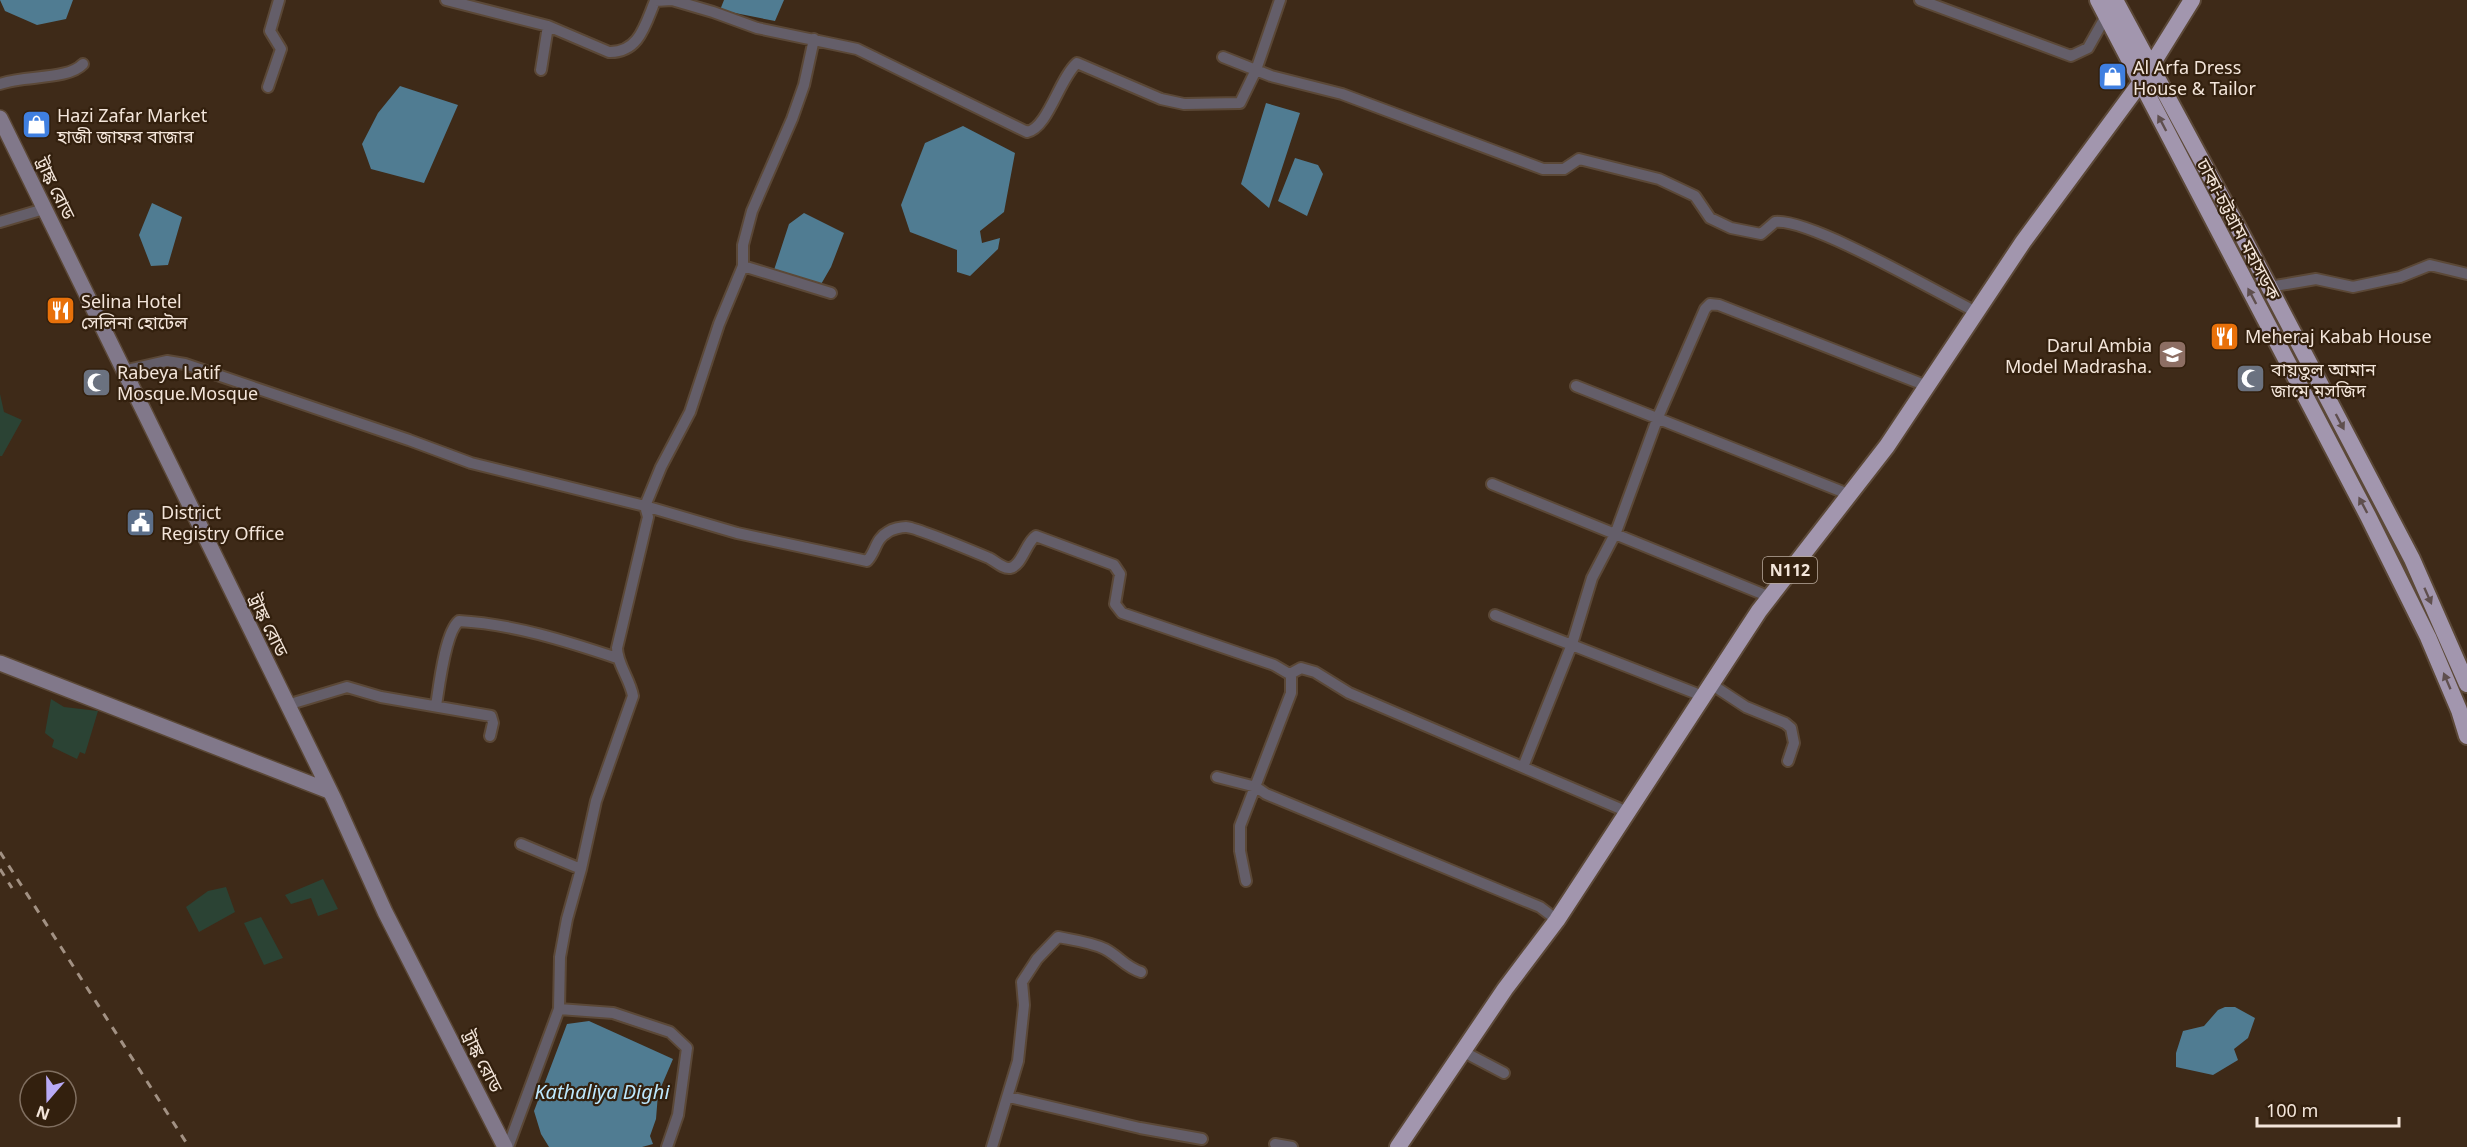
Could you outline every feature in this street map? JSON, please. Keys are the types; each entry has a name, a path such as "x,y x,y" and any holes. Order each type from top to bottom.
{"highway":[{"name":"ঢাকা-চট্টগ্রাম মহাসড়ক","path":"2098,0 2145,75 2269,287 2412,559 2467,684"},
{"name":"ঢাকা-চট্টগ্রাম মহাসড়ক","path":"2115,0 2145,75 2428,637 2459,710 2467,736"},
{"name":"N112","path":"1398,1147 1462,1051 1557,920 1630,813 1700,699 1770,597 1887,446 2023,242 2145,75 2193,0"}],"main road":[{"name":"ট্রাঙ্ক রোড","path":"0,118 329,791 385,912 506,1147"},
{"path":"0,663 329,791"}],"street":[{"path":"268,87 281,49 270,31 279,0"},
{"path":"446,0 460,1 548,26 609,52 625,51 636,41 655,1 672,0 757,28 857,49 1027,132 1035,130 1041,124 1059,86 1077,63 1161,99 1202,105 1240,103 1256,70 1280,0"},
{"path":"1920,0 2071,56 2088,48 2106,16"},
{"path":"541,70 548,26"},
{"path":"617,658 619,636 648,517 645,506 661,467 690,412 719,324 744,266 743,245 752,211 792,119 804,85 814,39"},
{"path":"1223,57 1256,70 1342,94 1543,169 1564,169 1579,159 1659,179 1695,196 1710,218 1731,228 1761,234 1774,222 1790,223 1842,243 1976,312"},
{"path":"0,84 17,78 71,74 83,64"},
{"path":"0,222 44,209"},
{"path":"2269,287 2316,279 2353,287 2400,278 2430,265 2467,274"},
{"path":"744,266 831,293"},
{"path":"1522,767 1572,644 1592,578 1616,532 1658,417 1705,309 1710,304 1719,304 1927,386"},
{"path":"123,371 167,361 185,364 471,463 645,506 736,533 867,561 874,554 877,541 888,531 906,527 1010,568 1016,564 1032,539 1036,536 1046,538 1119,569 1115,604 1122,613 1208,644 1274,664 1290,674"},
{"path":"1576,386 1848,494"},
{"path":"1492,484 1616,532 1770,597"},
{"path":"1495,615 1695,693 1700,699"},
{"path":"436,706 443,667 454,627 459,621 481,622 570,641 617,658 625,669 633,696 596,801 582,869 567,919 560,957 559,1009 506,1147"},
{"path":"1290,674 1301,668 1315,672 1349,693 1630,813"},
{"path":"1246,881 1240,851 1240,826 1291,693 1290,674"},
{"path":"1712,684 1746,707 1785,723 1791,728 1794,743 1788,761"},
{"path":"287,705 347,687 381,697 491,716 493,723 490,736"},
{"path":"1216,777 1256,787 1266,794 1540,907 1557,920"},
{"path":"521,844 582,869"},
{"path":"992,1147 1009,1097 1020,1041 1024,1005 1022,982 1037,959 1058,937 1102,947 1120,958 1126,967 1142,972"},
{"path":"559,1009 614,1013 670,1032 687,1048 678,1115 668,1147"},
{"path":"1462,1051 1504,1073"},
{"path":"1009,1097 1140,1128 1202,1139"},
{"path":"1275,1144 1292,1147"}],"green space":[{"path":"0,394 4,412 22,420 2,456 0,456"},
{"path":"51,699 64,707 98,711 85,754 80,752 77,759 52,747 54,740 45,733"},
{"path":"323,879 338,909 318,916 311,898 291,904 285,895"},
{"path":"226,887 235,912 199,932 186,907 208,891"},
{"path":"261,917 283,958 264,965 244,923"}],"water":[{"path":"0,0 73,0 66,19 37,25 5,11"},
{"path":"724,0 784,0 775,21 720,10"},
{"path":"400,86 458,105 424,183 371,169 362,144 378,113"},
{"path":"1266,103 1300,113 1269,208 1241,184"},
{"path":"963,126 1015,153 1004,212 980,231 982,243 1000,238 998,249 970,276 957,272 957,250 910,232 901,205 925,143"},
{"path":"1295,158 1318,165 1323,174 1307,216 1278,201"},
{"path":"152,203 182,217 168,265 151,266 139,235"},
{"path":"804,213 844,233 831,267 820,286 774,270 789,224"},
{"path":"2235,1007 2255,1018 2248,1038 2234,1049 2238,1060 2213,1075 2176,1067 2176,1053 2183,1031 2204,1026 2218,1010"},
{"name":"Kathaliya Dighi","path":"589,1021 673,1059 658,1094 656,1119 650,1136 653,1144 642,1147 549,1147 541,1134 534,1111 567,1024"}],"railway":[{"path":"0,852 189,1147"},
{"path":"0,869 12,888"}],"place":[{"name":"Al Arfa Dress House & Tailor","path":"2112,77"},
{"name":"Hazi Zafar Market হাজী জাফর বাজার","path":"36,125"},
{"name":"Selina Hotel সেলিনা হোটেল","path":"60,311"},
{"name":"Meheraj Kabab House","path":"2224,336"},
{"name":"Darul Ambia Model Madrasha.","path":"2173,355"},
{"name":"বায়তুল আমান জামে মসজিদ","path":"2250,379"},
{"name":"Rabeya Latif Mosque.Mosque","path":"96,382"},
{"name":"District Registry Office","path":"140,522"}]}
